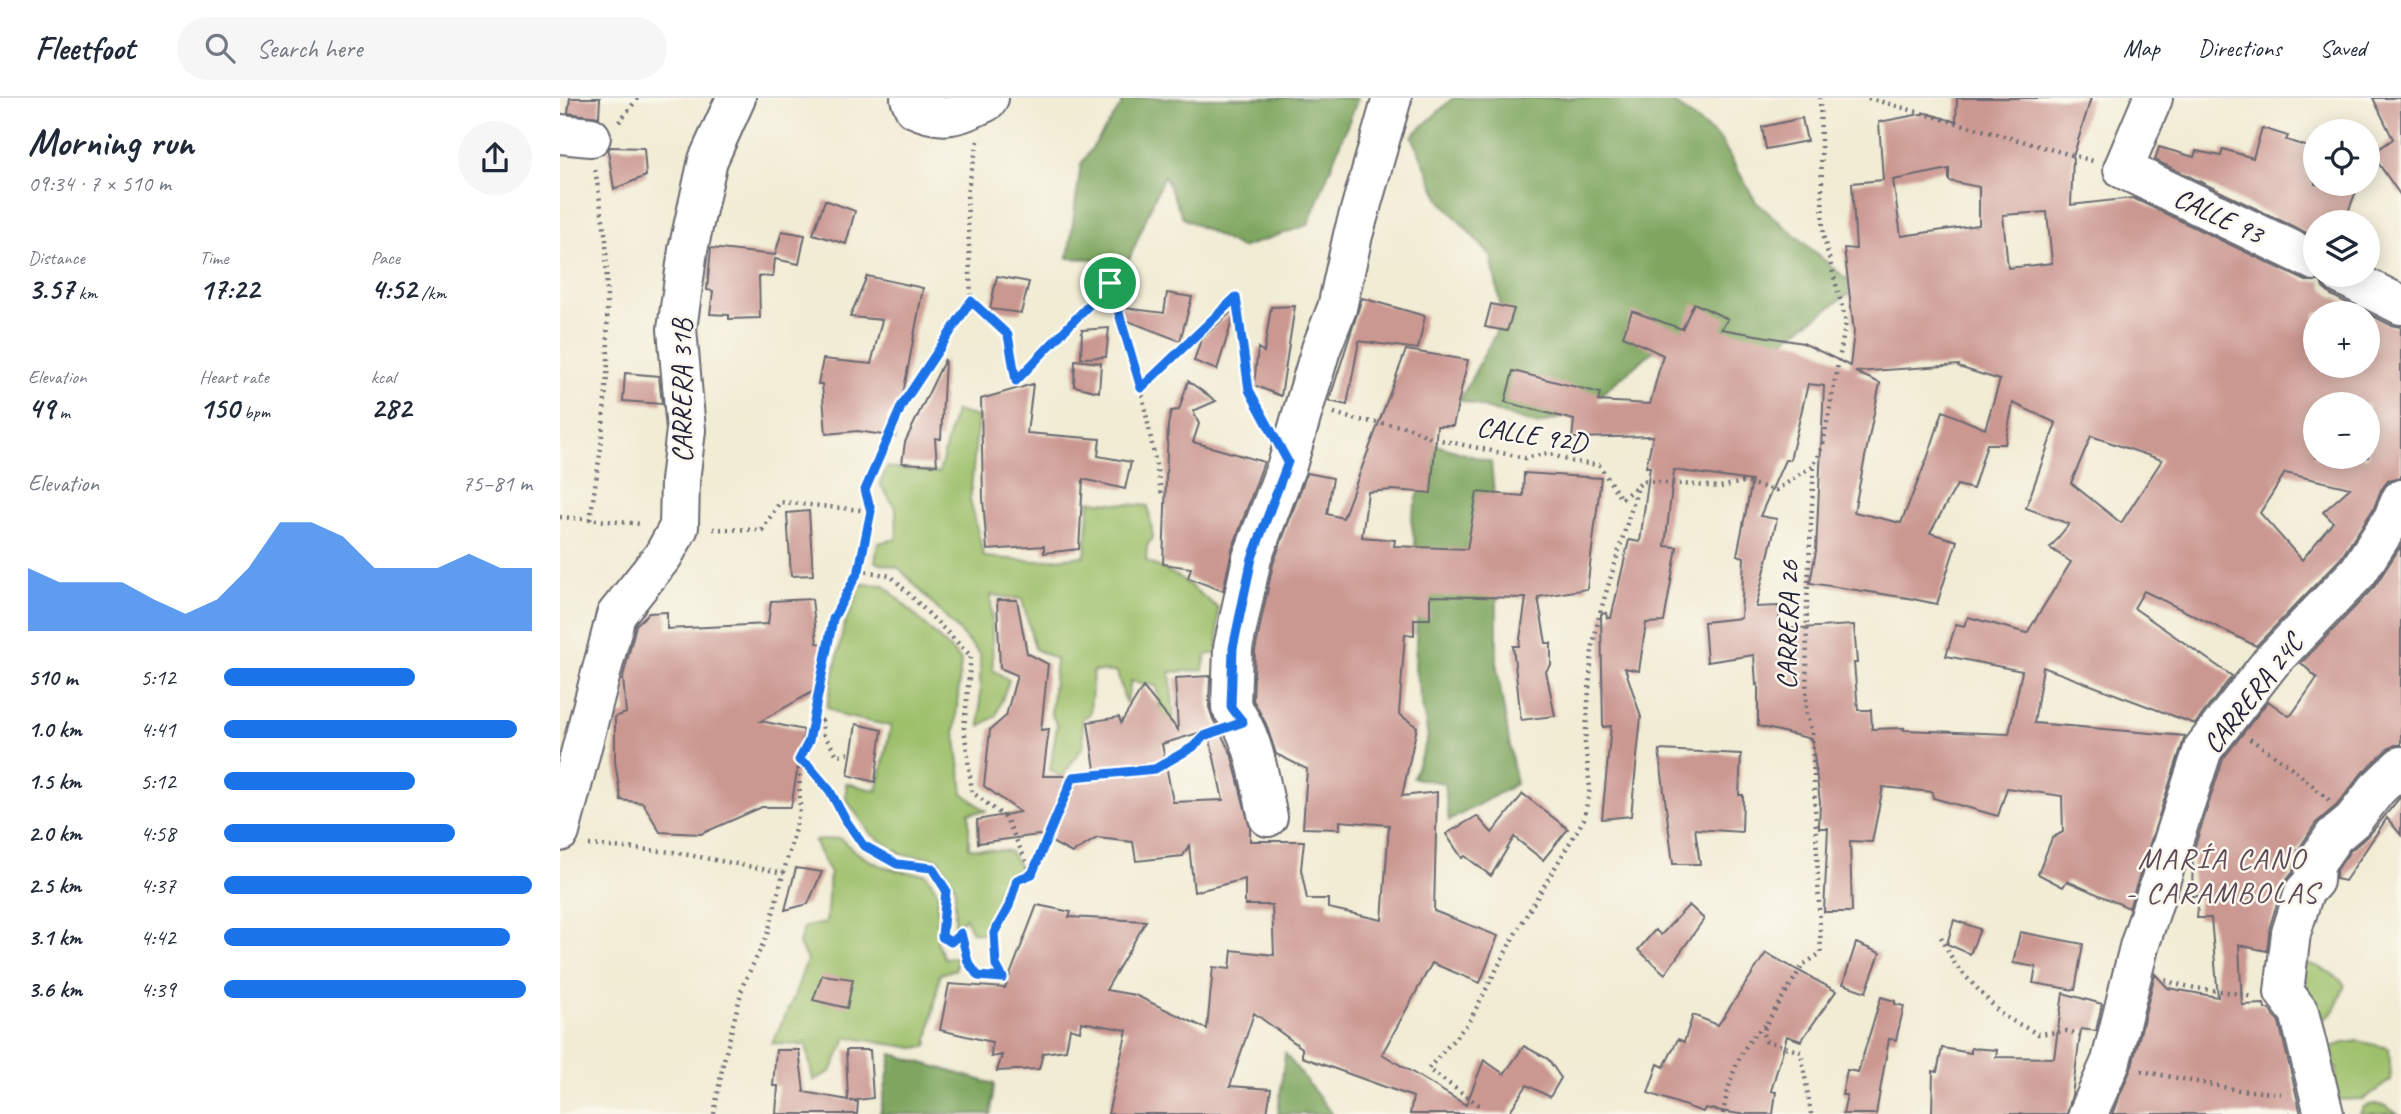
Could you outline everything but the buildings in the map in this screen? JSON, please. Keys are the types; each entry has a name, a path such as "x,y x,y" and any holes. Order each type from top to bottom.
{"street":[{"name":"CARRERA 31B","path":"573,839 616,615 663,556 693,528 680,481 686,430 677,329 688,250 708,160 736,98"},
{"path":"911,98 914,107 926,113 954,116 987,100"},
{"path":"1268,817 1252,747 1243,722 1231,707 1233,648 1252,558 1288,462 1321,349 1337,308 1353,235 1392,98"},
{"path":"2123,169 2154,98"},
{"name":"CALLE 93","path":"2123,169 2303,255"},
{"path":"2365,287 2401,305"},
{"name":"CARRERA 24C","path":"2088,1114 2111,1060 2138,947 2203,749 2271,662 2358,572 2393,518 2401,499"},
{"path":"2323,1105 2299,1012 2284,992 2290,941 2304,892 2314,881 2315,864 2334,836 2353,820 2377,789 2401,766"}],"path":[{"path":"590,520 608,364 606,239 575,136 617,125 638,98"},
{"name":"CARRERA 26","path":"1766,1024 1803,965 1821,953 1812,733 1806,711 1807,603 1814,465 1823,444 1846,322 1823,235 1820,98"},
{"path":"1868,98 2123,169"},
{"path":"714,1114 723,1064 743,985 767,936 800,810 799,760 809,741 833,619 859,570 871,511 865,490 902,405 971,301 967,193 987,100"},
{"path":"971,301 1008,335 1016,381 1110,283 1141,388 1162,496"},
{"path":"1141,388 1236,297 1249,390 1288,462"},
{"name":"CALLE 92D","path":"1310,389 1322,410 1353,419 1408,427 1431,438 1525,458 1548,453 1573,462 1599,465 1621,499 1644,481 1720,487 1744,482 1776,489 1814,465"},
{"path":"1479,1105 1428,1069 1469,1023 1514,936 1584,819 1590,788 1585,743 1592,650 1599,616 1639,484"},
{"path":"560,517 693,528 762,530 780,502 871,511"},
{"path":"859,570 891,576 971,656 964,728 972,792 1006,818 1032,874"},
{"path":"814,719 822,721 824,735 838,755 852,753"},
{"path":"2223,721 2287,764 2353,820"},
{"path":"799,760 808,765 830,791 863,845 897,864 932,868 946,890 942,937 951,942 961,933 968,962 978,976 1003,978 996,965 994,933 1009,906 1017,880 1032,874 1073,777 1155,769 1193,747 1204,736 1243,722"},
{"path":"573,839 673,852 784,873"},
{"path":"1941,937 1956,966 2003,1016 2038,1034 2067,1031 2093,1040 2111,1060 2141,1071 2239,1090 2314,1099 2323,1105"},
{"path":"2138,947 2147,953 2165,980 2185,987 2213,989 2256,999"},
{"path":"1766,1024 1763,1034 1766,1041 1801,1052 1811,1113"},
{"path":"1723,1114 1733,1072 1750,1040 1766,1024"}],"green space":[{"path":"1123,98 1358,98 1308,225 1241,248 1183,218 1164,175 1129,260 1068,258 1081,164 1121,106"},
{"path":"1453,98 1668,98 1720,139 1756,202 1857,288 1778,344 1653,351 1582,410 1538,425 1460,400 1503,319 1491,256 1440,200 1412,136"},
{"path":"955,411 978,417 970,500 984,557 1034,561 1085,556 1090,501 1148,506 1153,537 1147,546 1146,561 1179,577 1218,608 1218,653 1206,655 1203,670 1170,672 1175,728 1165,736 1156,686 1131,681 1126,704 1117,672 1093,671 1090,714 1082,719 1084,745 1062,777 1050,770 1057,725 1051,713 1056,659 1035,649 1022,599 991,595 993,670 1009,680 996,716 980,726 980,654 899,568 875,562 878,543 897,539 896,509 880,484 887,467 939,473"},
{"path":"1433,444 1491,462 1497,526 1497,668 1516,784 1449,821 1444,783 1413,778 1428,737 1415,669 1419,569 1411,519"},
{"path":"862,584 884,585 961,660 955,732 963,793 986,811 969,813 969,848 1009,851 1020,867 985,934 972,932 965,918 955,928 955,886 939,858 903,855 871,834 846,799 846,783 877,791 891,726 843,716 827,707 844,626"},
{"path":"840,838 859,854 879,865 926,874 938,892 937,942 944,958 956,957 956,969 940,974 927,1046 914,1048 847,1037 831,1071 813,1081 806,1045 772,1043 793,999 807,960 799,944 804,927 826,923 830,874 814,841"},
{"path":"2300,963 2325,970 2345,985 2336,1007 2324,1019 2318,1021 2294,976"},
{"path":"2358,1041 2389,1048 2391,1080 2364,1099 2333,1100 2337,1068 2326,1065 2321,1056 2338,1045"},
{"path":"1285,1053 1332,1114 1278,1114"},
{"path":"892,1054 994,1084 991,1114 880,1114"},
{"path":"2373,1104 2386,1106 2397,1114 2360,1114 2363,1107"}],"district":[{"name":"MARÍA CANO - CARAMBOLAS","path":"2222,875"}],"route":[{"path":"1110,283 1141,388 1236,297 1249,390 1288,462 1252,558 1233,648 1231,707 1243,722 1204,736 1193,747 1155,769 1073,777 1032,874 1017,880 1009,906 994,933 996,965 1003,978 978,976 968,962 961,933 951,942 942,937 946,890 932,868 897,864 863,845 830,791 808,765 799,760 809,741 833,619 859,570 871,511 865,490 902,405 971,301 1008,335 1016,381 1110,283"}]}
